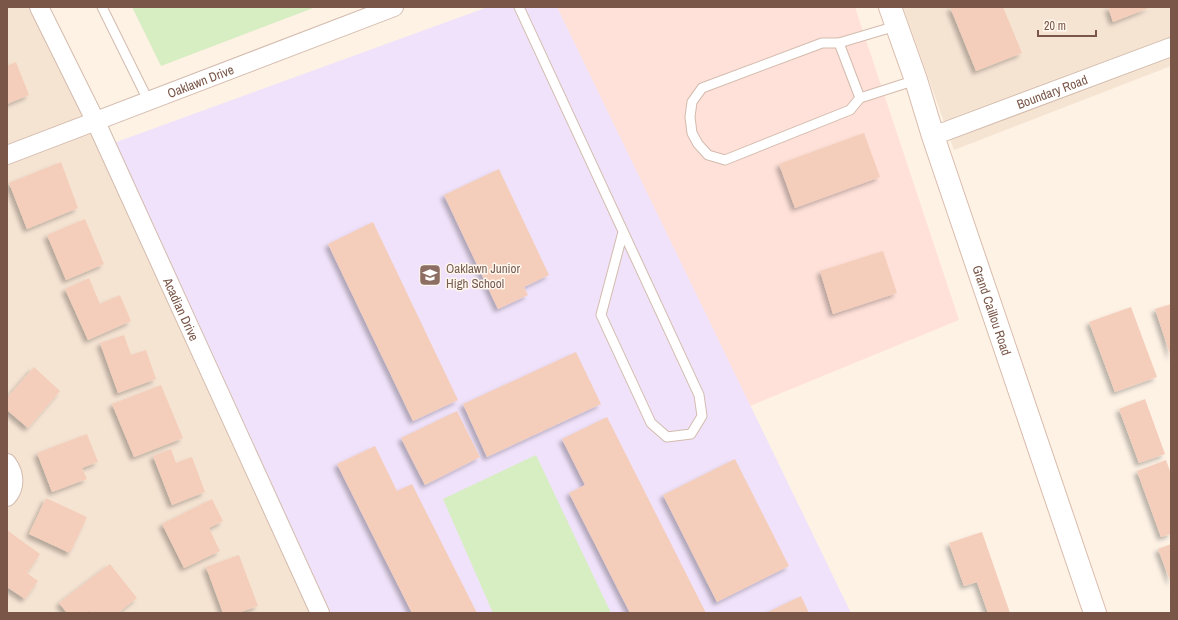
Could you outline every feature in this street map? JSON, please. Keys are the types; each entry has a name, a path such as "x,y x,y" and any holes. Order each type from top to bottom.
{"main road":[{"name":"Grand Caillou Road","path":"893,16 916,80 933,136 1095,613"}],"street":[{"name":"Acadian Drive","path":"39,7 96,120 320,613"},
{"name":"Oaklawn Drive","path":"7,154 394,7"},
{"name":"Boundary Road","path":"933,136 1171,47"},
{"path":"7,463 12,471 14,479 12,488 7,497"}],"lane":[{"path":"102,7 148,100"},
{"path":"518,7 624,232 699,394 702,416 691,434 667,437 651,423 601,315 624,232"},
{"path":"893,16 839,43 822,43 702,88 692,102 690,117 692,134 698,144 708,155 725,160 850,110 860,98 916,80"},
{"path":"839,43 860,98"}],"shaded area":[{"path":"7,7 46,7 331,613 7,613"},
{"name":"Oaklawn Junior High School","path":"488,7 557,7 851,613 331,613 111,144"},
{"path":"557,7 855,7 959,320 750,406"},
{"path":"903,7 1171,7 1171,66 954,150"}],"green space":[{"path":"132,7 316,7 161,66"},
{"path":"536,455 611,613 493,613 443,499"}],"building":[{"path":"950,7 1003,7 1022,53 976,71"},
{"path":"1108,7 1151,7 1113,22"},
{"path":"16,62 29,95 7,104 7,66"},
{"path":"864,133 880,177 795,208 779,164"},
{"path":"61,162 78,208 27,229 9,183"},
{"path":"499,169 549,275 524,287 528,295 498,309 444,195"},
{"path":"85,219 104,264 66,280 47,235"},
{"path":"373,222 458,400 413,421 328,244"},
{"path":"883,251 897,293 833,314 820,271"},
{"path":"89,278 100,304 120,295 131,321 88,340 65,289"},
{"path":"1171,304 1171,357 1155,309"},
{"path":"1131,307 1157,377 1115,392 1089,322"},
{"path":"124,335 131,355 146,350 156,379 118,393 100,343"},
{"path":"576,352 601,404 487,457 463,404"},
{"path":"34,367 60,391 28,428 7,410 7,398"},
{"path":"161,385 183,438 134,457 112,404"},
{"path":"1145,399 1165,454 1139,463 1119,409"},
{"path":"457,411 480,457 425,485 401,438"},
{"path":"607,417 706,613 630,613 569,493 585,485 562,439"},
{"path":"87,434 98,462 82,468 87,479 52,492 37,453"},
{"path":"375,446 397,491 412,484 477,613 412,613 337,464"},
{"path":"171,449 176,463 192,457 205,492 172,505 153,456"},
{"path":"735,459 789,566 717,602 663,495"},
{"path":"1166,460 1171,474 1171,534 1161,537 1137,471"},
{"path":"46,498 87,517 70,553 29,534"},
{"path":"212,499 223,521 209,528 220,551 184,568 162,524"},
{"path":"7,530 40,554 27,573 38,581 25,599 7,587"},
{"path":"982,532 1010,613 988,613 977,582 964,586 949,543"},
{"path":"1171,544 1171,583 1158,549"},
{"path":"239,555 258,606 238,613 223,613 206,567"},
{"path":"110,564 137,598 118,613 91,613 89,611 86,613 67,613 59,603"},
{"path":"801,596 809,613 766,613"}],"place":[{"name":"Oaklawn Junior High School","path":"430,275"}]}
